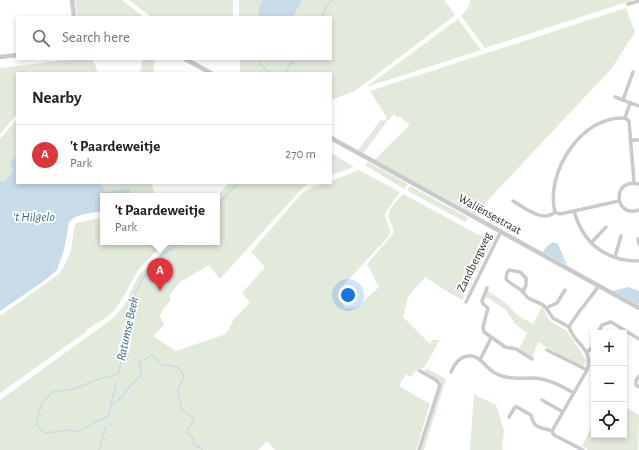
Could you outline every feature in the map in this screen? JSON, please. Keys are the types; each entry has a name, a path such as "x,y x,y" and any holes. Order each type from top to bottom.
{"street":[{"path":"72,0 74,16"},
{"path":"628,4 639,1"},
{"path":"0,57 16,55"},
{"path":"187,60 209,72"},
{"path":"623,100 633,72"},
{"path":"615,97 639,106"},
{"path":"625,118 630,103"},
{"path":"513,201 543,217 551,216 555,212 554,192 556,179 561,164 571,147 591,128 603,122 621,117 629,121 634,182"},
{"name":"Waliënsestraat","path":"332,139 639,308"},
{"path":"631,140 639,140"},
{"path":"639,184 634,182 628,183 624,186 619,196 619,201 626,210 631,212 639,210"},
{"path":"555,212 560,214 619,201"},
{"path":"574,211 578,224 591,243 615,257 624,260 639,260"},
{"path":"591,243 606,227"},
{"name":"Zandbergweg","path":"466,302 501,231"},
{"path":"615,257 621,236"},
{"path":"638,238 639,244"},
{"path":"523,292 526,284 526,278 520,272 509,270 506,279 530,299 542,303 557,322 569,327"},
{"path":"552,431 587,370 589,363 587,352 571,334 569,327 572,320 599,286"},
{"path":"487,288 482,301 488,308 482,327 484,332 505,347 516,349 532,359"},
{"path":"546,308 557,303 565,290"},
{"path":"600,330 602,325 611,322 624,330"},
{"path":"627,332 639,339"},
{"path":"480,360 491,338"},
{"path":"587,352 591,349"},
{"path":"547,350 587,370"},
{"path":"451,372 454,365 462,358 475,356 496,374 518,379 534,378 551,381 574,393"},
{"path":"419,450 440,385 436,380 420,371"},
{"path":"639,376 636,383 639,387"},
{"path":"542,400 563,412"},
{"path":"509,417 515,407 517,407 531,415 532,423 535,426 552,431 554,435 583,450"}],"green space":[{"path":"75,0 122,0 143,16 77,16"},
{"path":"129,0 233,0 233,16 150,16"},
{"path":"239,0 263,0 259,16 239,16"},
{"path":"302,0 444,0 455,15 355,91 332,100 332,72 240,72 240,60 332,60 332,16 294,16"},
{"path":"470,0 633,0 485,48 461,16 468,8"},
{"path":"626,8 635,32 612,68 475,214 374,160 410,125 399,116 398,118 394,114 387,121 363,154 358,150 381,120 384,121 387,118 370,91"},
{"path":"458,19 481,50 366,87"},
{"path":"66,60 93,60 98,72 16,72 16,115 0,134 0,68"},
{"path":"143,60 155,60 153,72 140,72"},
{"path":"16,120 16,158 9,163 13,170 4,182 0,182 0,139"},
{"path":"332,154 354,167 332,175"},
{"path":"368,162 408,184 404,189 365,165"},
{"path":"359,170 400,192 385,213 390,230 389,236 341,288 344,308 357,307 379,287 367,264 393,234 393,227 389,218 389,212 403,194 492,242 462,300 425,277 408,297 403,317 430,344 432,340 440,340 424,368 422,367 419,372 415,371 411,377 406,374 399,386 430,404 416,450 275,450 267,441 258,450 0,450 0,400 112,319 123,307 139,275 169,245 220,245 220,193 228,184 308,184 299,192 220,279 209,265 180,282 169,295 171,300 164,308 160,316 164,325 153,336 176,351 226,334 234,319 250,302 242,293 265,267 251,252 302,193 321,184 332,184 332,181"},
{"path":"100,184 151,184 154,193 131,193 130,189 106,192"},
{"path":"410,186 469,218 465,222 410,192 407,190"},
{"path":"100,218 100,245 162,245 138,270 123,298 113,312 0,393 0,316 59,274 66,263 71,250 76,223"},
{"path":"488,291 506,303 517,315 533,324 542,307 550,321 567,331 585,358 586,362 583,368 538,342 532,357 519,349 527,333 515,324 506,310 485,296"},
{"path":"426,368 446,379 424,450 420,450 439,385 423,373"},
{"path":"474,394 496,405 504,431 503,450 470,450"},
{"path":"627,408 639,415 638,450 589,450 582,446 591,428 591,438 627,438"}],"water":[{"path":"263,0 302,0 294,16 259,16 259,8"},
{"name":"'t Hilgelo","path":"16,158 16,184 100,184 106,192 130,188 131,193 100,193 100,212 76,217 69,222 64,250 57,270 44,281 0,311 0,182 4,182 13,170 9,162"},
{"path":"553,242 558,244 567,265 543,252 547,246"},
{"path":"628,287 639,291 639,305 613,291"}],"waterway":[{"path":"322,16 332,0"},
{"name":"Ratumse Beek","path":"260,60 260,65 270,72"},
{"path":"286,72 293,60"},
{"name":"Ratumse Beek","path":"220,202 237,184"},
{"name":"Ratumse Beek","path":"177,245 166,252 154,264 138,286 135,294 119,373 74,389 52,392 42,403 37,419 37,425 46,433 69,430 76,432 109,416 111,405 119,400 140,375 140,361 151,355 163,365 175,366 184,376 178,390 179,398 182,410 194,419 187,430 187,433 193,438 194,445 202,450"},
{"path":"111,405 116,383"},
{"path":"99,450 106,427"}],"place":[{"name":"'t Paardeweitje","path":"160,291"}]}
